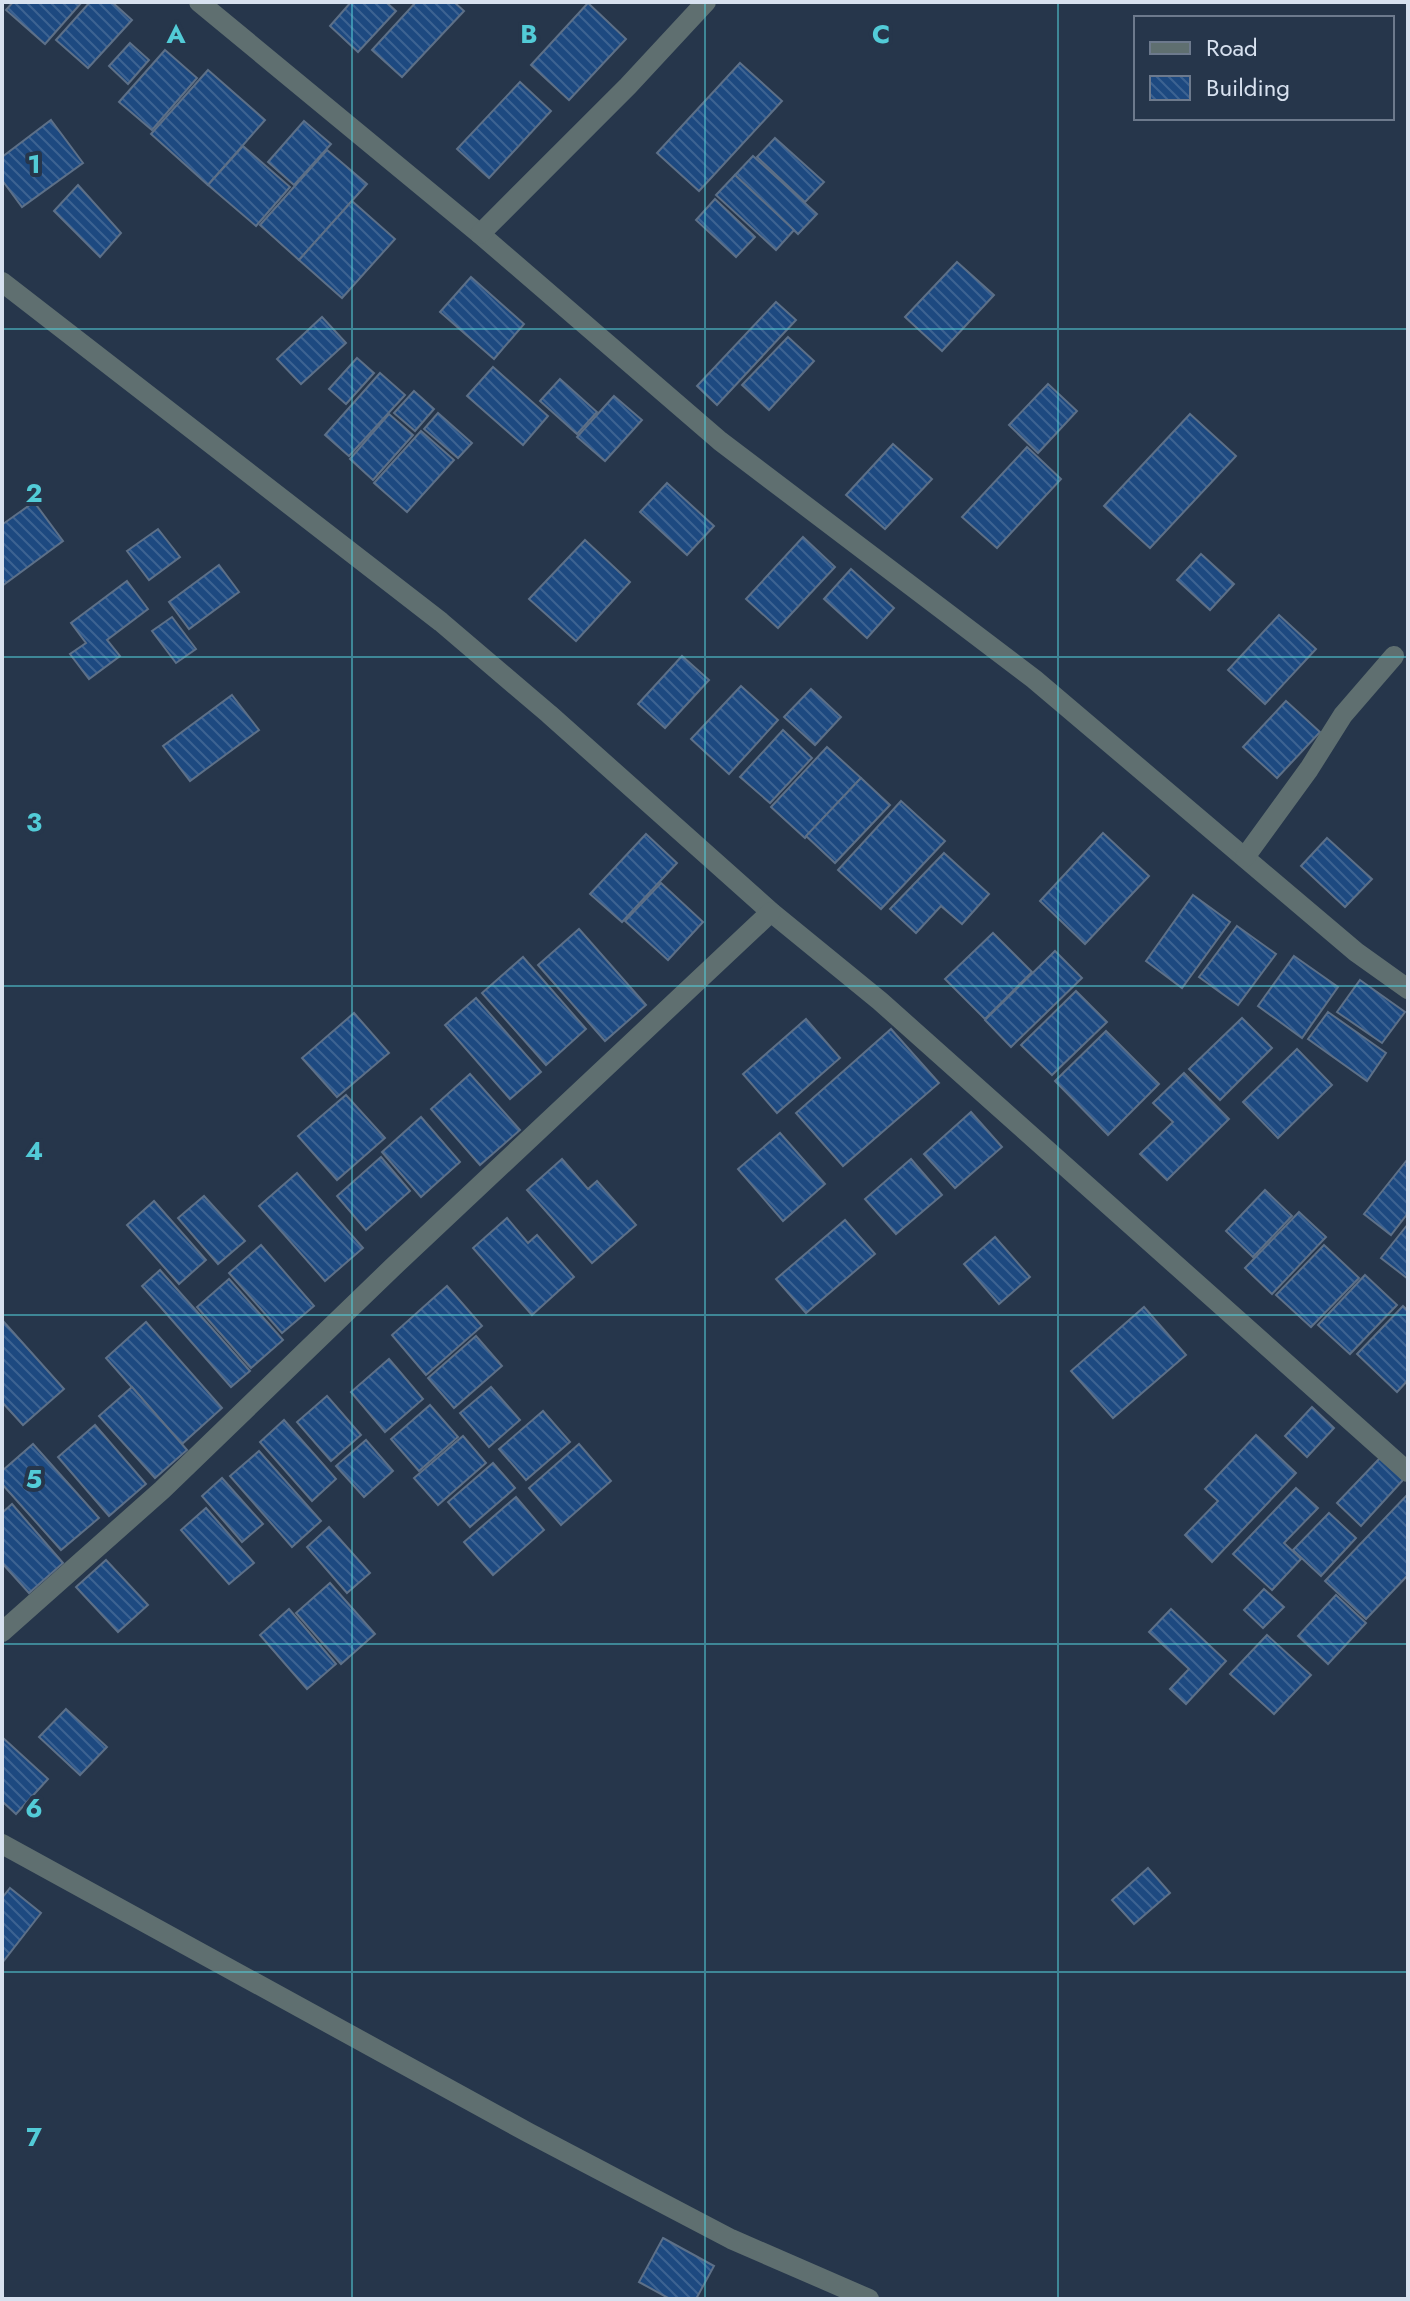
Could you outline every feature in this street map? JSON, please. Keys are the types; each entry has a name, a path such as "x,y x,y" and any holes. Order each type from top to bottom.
{"street":[{"path":"199,2 480,234 720,441 1034,679 1356,952 1408,989"},
{"path":"480,234 628,86 706,2"},
{"path":"2,282 441,622 771,912 880,1001 1408,1472"},
{"path":"1245,857 1309,769 1343,715 1394,656"},
{"path":"2,1632 162,1490 393,1267 771,912"},
{"path":"2,1844 529,2133 731,2239 869,2299"}],"building":[{"path":"13,2 82,2 45,44 6,10"},
{"path":"90,2 112,2 132,20 88,68 56,40"},
{"path":"351,2 386,2 396,11 358,52 330,26"},
{"path":"416,2 454,2 464,11 402,77 372,50"},
{"path":"588,3 626,39 569,100 531,65"},
{"path":"130,43 149,60 128,84 109,66"},
{"path":"165,50 197,78 152,130 119,102"},
{"path":"740,63 782,101 699,191 657,153"},
{"path":"208,70 265,120 208,185 151,134"},
{"path":"520,82 551,111 489,178 457,149"},
{"path":"51,120 83,163 22,207 2,180 2,157"},
{"path":"304,121 331,144 294,185 268,162"},
{"path":"775,138 824,182 805,202 757,157"},
{"path":"243,146 290,187 256,226 208,185"},
{"path":"327,150 367,184 299,260 260,225"},
{"path":"753,156 817,214 798,234 735,175"},
{"path":"735,175 794,230 776,250 716,195"},
{"path":"78,185 121,233 100,257 54,211"},
{"path":"715,199 755,237 736,257 696,220"},
{"path":"352,201 395,239 342,298 299,260"},
{"path":"957,262 994,295 942,351 905,317"},
{"path":"471,277 524,324 494,359 440,312"},
{"path":"776,302 796,320 717,405 697,386"},
{"path":"322,317 346,343 301,384 277,359"},
{"path":"788,337 814,361 769,410 742,385"},
{"path":"357,358 374,373 346,404 329,389"},
{"path":"493,367 548,416 523,445 467,396"},
{"path":"380,373 405,395 349,456 325,435"},
{"path":"560,379 597,412 577,434 540,401"},
{"path":"1048,384 1077,411 1038,453 1009,425"},
{"path":"414,391 434,409 415,431 394,413"},
{"path":"614,396 642,420 605,461 577,437"},
{"path":"438,413 472,443 458,458 424,429"},
{"path":"389,414 413,435 373,480 350,459"},
{"path":"1190,414 1236,456 1150,548 1104,506"},
{"path":"421,431 454,460 407,512 374,483"},
{"path":"893,444 932,479 885,529 846,495"},
{"path":"1027,447 1061,479 997,548 962,517"},
{"path":"667,483 714,526 687,555 640,512"},
{"path":"34,502 63,541 2,586 2,523"},
{"path":"158,529 180,557 149,580 127,551"},
{"path":"803,537 835,567 778,628 746,599"},
{"path":"585,540 630,582 576,641 529,599"},
{"path":"1201,554 1234,584 1210,610 1177,580"},
{"path":"219,565 239,592 189,629 169,602"},
{"path":"851,569 894,608 867,638 824,599"},
{"path":"127,581 148,609 107,640 120,656 89,679 70,654 86,643 71,623"},
{"path":"1279,615 1316,649 1265,704 1228,670"},
{"path":"172,617 196,649 176,663 152,631"},
{"path":"682,656 709,680 665,728 638,704"},
{"path":"741,686 778,720 729,774 691,739"},
{"path":"811,689 841,717 815,745 784,717"},
{"path":"232,695 259,730 190,781 163,746"},
{"path":"1286,701 1320,732 1277,778 1243,747"},
{"path":"783,730 812,758 770,803 740,777"},
{"path":"827,747 861,778 805,838 771,807"},
{"path":"861,778 890,805 835,863 806,836"},
{"path":"901,801 945,841 881,909 838,870"},
{"path":"1103,833 1149,876 1085,944 1040,901"},
{"path":"646,834 677,863 622,922 590,894"},
{"path":"1327,838 1372,879 1345,907 1301,866"},
{"path":"944,853 989,894 962,924 941,906 916,933 890,909"},
{"path":"661,883 703,922 668,960 625,921"},
{"path":"1193,895 1230,922 1182,988 1146,961"},
{"path":"1237,926 1276,954 1238,1005 1199,977"},
{"path":"579,929 646,1005 605,1041 538,965"},
{"path":"993,933 1032,972 985,1019 945,979"},
{"path":"1055,951 1082,978 1011,1047 985,1020"},
{"path":"1294,956 1338,987 1302,1038 1258,1006"},
{"path":"523,957 586,1029 546,1065 482,993"},
{"path":"1360,980 1405,1012 1382,1043 1337,1012"},
{"path":"1076,991 1107,1022 1052,1075 1021,1045"},
{"path":"476,998 541,1072 510,1099 445,1025"},
{"path":"1328,1012 1386,1053 1367,1081 1308,1039"},
{"path":"354,1013 389,1053 337,1097 302,1058"},
{"path":"1242,1018 1272,1048 1220,1100 1189,1069"},
{"path":"806,1019 840,1058 777,1113 743,1074"},
{"path":"891,1029 939,1083 843,1166 796,1113"},
{"path":"1106,1031 1159,1084 1108,1135 1055,1081"},
{"path":"1297,1049 1332,1085 1278,1138 1243,1102"},
{"path":"1184,1073 1229,1119 1167,1180 1140,1154 1173,1122 1153,1103"},
{"path":"470,1074 520,1130 480,1165 431,1109"},
{"path":"346,1095 385,1138 337,1180 298,1136"},
{"path":"971,1112 1002,1147 955,1188 924,1154"},
{"path":"421,1117 460,1162 421,1197 382,1152"},
{"path":"780,1133 825,1184 783,1221 738,1169"},
{"path":"381,1157 410,1191 366,1230 337,1196"},
{"path":"562,1159 588,1189 597,1181 636,1225 592,1263 527,1190"},
{"path":"911,1159 942,1195 896,1234 865,1199"},
{"path":"1407,1160 1408,1213 1391,1235 1364,1214"},
{"path":"297,1173 363,1248 325,1281 259,1206"},
{"path":"1265,1190 1292,1216 1253,1257 1226,1231"},
{"path":"204,1196 245,1241 218,1264 178,1218"},
{"path":"154,1201 206,1260 179,1284 127,1225"},
{"path":"1299,1212 1326,1237 1272,1294 1245,1268"},
{"path":"507,1218 528,1243 537,1235 574,1277 532,1315 473,1248"},
{"path":"845,1220 875,1254 806,1313 776,1279"},
{"path":"1408,1224 1408,1279 1381,1258"},
{"path":"995,1237 1030,1277 999,1304 964,1264"},
{"path":"261,1245 314,1306 282,1333 229,1273"},
{"path":"1324,1245 1359,1278 1311,1327 1276,1295"},
{"path":"160,1270 250,1371 231,1387 142,1286"},
{"path":"1365,1275 1397,1305 1350,1354 1318,1325"},
{"path":"229,1279 283,1340 251,1368 197,1307"},
{"path":"447,1286 482,1326 426,1375 392,1335"},
{"path":"1403,1306 1408,1311 1408,1380 1397,1392 1357,1354"},
{"path":"1144,1307 1186,1355 1113,1418 1071,1371"},
{"path":"3,1321 64,1389 23,1425 2,1402"},
{"path":"146,1322 222,1408 182,1444 106,1358"},
{"path":"476,1336 502,1366 454,1408 428,1378"},
{"path":"389,1359 423,1399 385,1432 351,1392"},
{"path":"132,1387 187,1450 155,1478 99,1416"},
{"path":"491,1387 520,1420 489,1447 460,1413"},
{"path":"327,1396 361,1435 331,1461 297,1422"},
{"path":"430,1405 458,1437 419,1471 391,1439"},
{"path":"1312,1407 1334,1428 1307,1457 1285,1436"},
{"path":"543,1411 570,1442 526,1480 499,1449"},
{"path":"284,1420 336,1479 312,1501 260,1442"},
{"path":"95,1425 146,1484 109,1516 58,1457"},
{"path":"1256,1435 1296,1473 1212,1562 1185,1535 1218,1501 1205,1489"},
{"path":"463,1436 486,1463 438,1505 414,1478"},
{"path":"366,1440 393,1471 364,1497 336,1466"},
{"path":"33,1444 99,1518 61,1550 2,1484 2,1471"},
{"path":"579,1444 611,1481 561,1525 529,1488"},
{"path":"259,1451 321,1521 292,1547 230,1476"},
{"path":"1380,1458 1403,1480 1361,1526 1337,1503"},
{"path":"493,1463 515,1488 470,1527 448,1502"},
{"path":"222,1478 263,1524 242,1542 202,1496"},
{"path":"1296,1488 1318,1508 1284,1543 1301,1559 1272,1590 1233,1554"},
{"path":"1408,1494 1408,1575 1366,1619 1325,1581"},
{"path":"516,1497 544,1530 493,1575 464,1542"},
{"path":"12,1504 63,1563 29,1593 2,1563 2,1513"},
{"path":"206,1508 254,1563 229,1584 181,1530"},
{"path":"1329,1513 1356,1538 1321,1576 1293,1550"},
{"path":"329,1527 370,1573 347,1593 307,1547"},
{"path":"106,1560 148,1605 118,1632 76,1587"},
{"path":"330,1583 375,1634 341,1664 296,1613"},
{"path":"1264,1589 1284,1607 1263,1628 1244,1610"},
{"path":"1336,1595 1366,1623 1328,1664 1298,1636"},
{"path":"289,1609 336,1664 307,1689 260,1635"},
{"path":"1171,1609 1226,1661 1186,1704 1170,1689 1189,1669 1149,1632"},
{"path":"1267,1635 1311,1675 1274,1714 1230,1674"},
{"path":"66,1709 107,1747 80,1775 39,1737"},
{"path":"2,1737 48,1779 16,1814 2,1801"},
{"path":"1148,1868 1170,1893 1134,1924 1112,1900"},
{"path":"10,1888 41,1913 2,1963 2,1898"},
{"path":"663,2238 714,2266 696,2299 670,2299 639,2282"}]}
